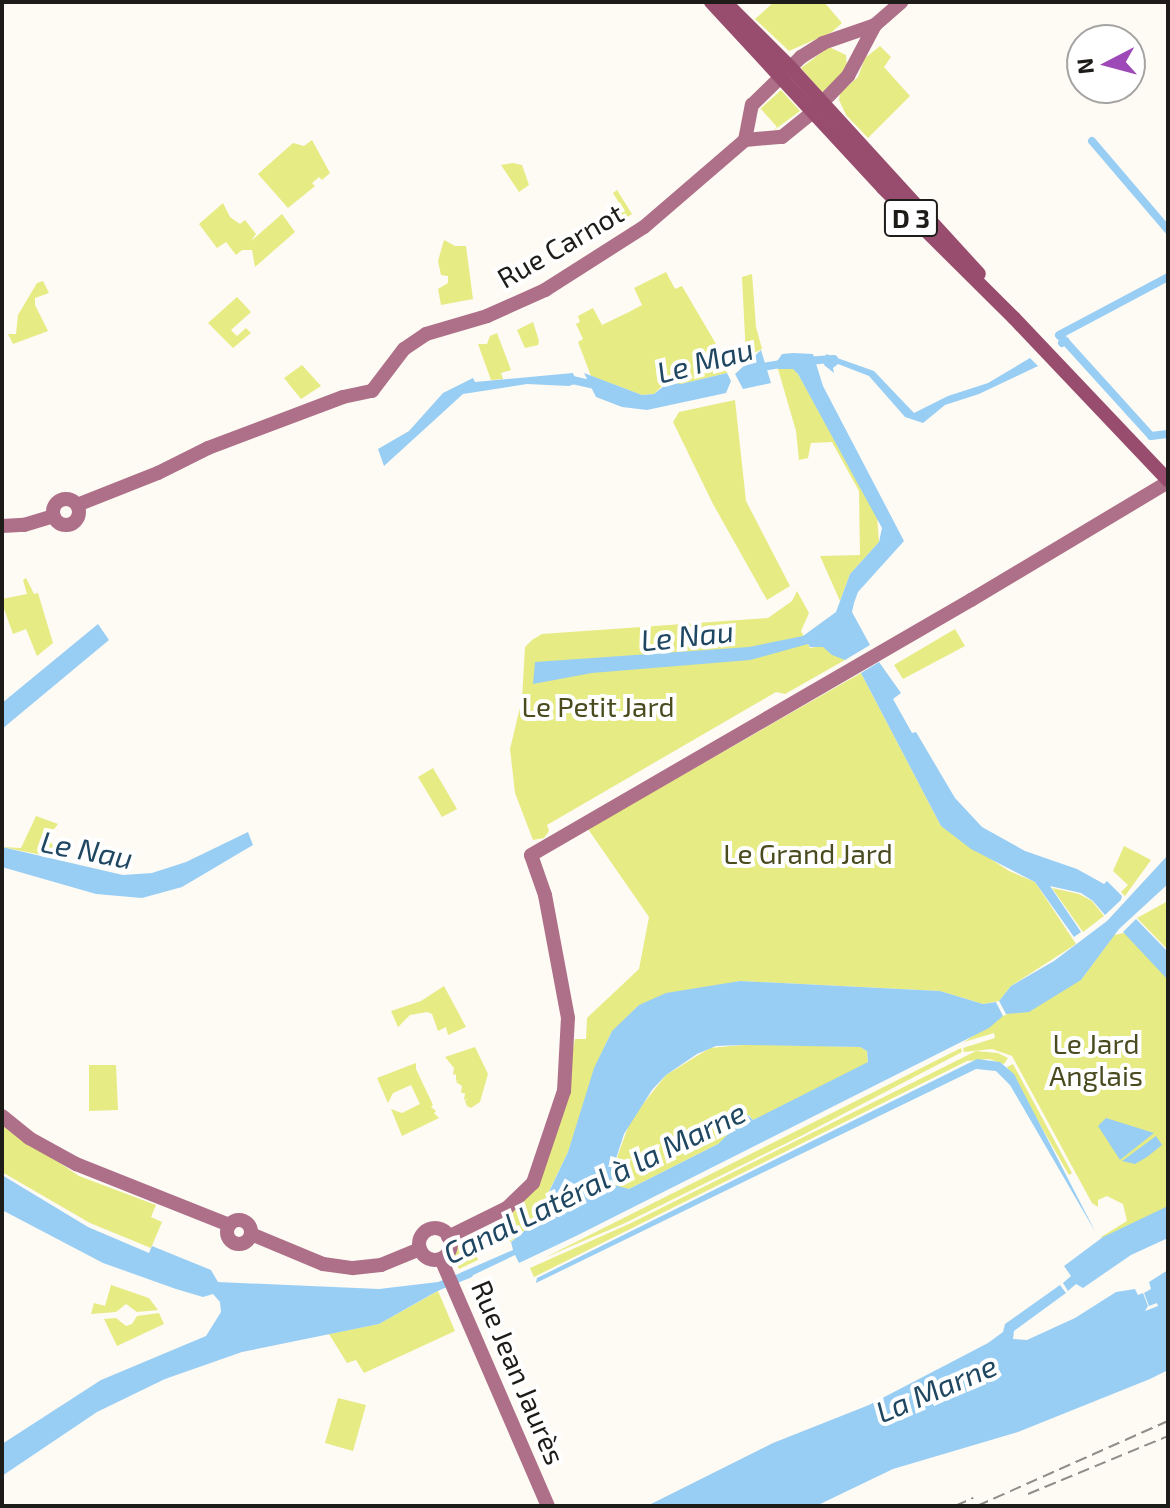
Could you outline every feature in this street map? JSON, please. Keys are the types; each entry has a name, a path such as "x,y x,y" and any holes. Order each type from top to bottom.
{"main road":[{"name":"D 3","path":"711,2 785,72"},
{"name":"D 3","path":"725,2 951,259 1014,318 1168,481"},
{"path":"875,25 823,43 785,72 755,101 749,114 745,140 782,137 818,108 848,76 875,25 901,2"},
{"path":"849,35 861,50"},
{"path":"749,114 757,132 768,140"},
{"name":"Rue Carnot","path":"2,526 24,525 54,516 62,524 71,524 79,514 77,505 158,473 208,448 372,391 404,349 426,334 533,297 644,227 745,140"},
{"path":"448,1237 507,1208 533,1183 564,1091 568,1018 545,895 531,855 882,652 1168,481"},
{"path":"2,1116 29,1138 76,1164 229,1225 229,1237 235,1243 243,1243 251,1234 323,1264 353,1268 381,1265 420,1249"},
{"path":"429,1229 438,1229 448,1237 449,1250 443,1262 426,1258 420,1249 419,1240 429,1229"},
{"name":"Rue Jean Jaurès","path":"443,1262 548,1506"}],"green space":[{"path":"774,2 824,2 842,23 832,32 789,51 755,19"},
{"path":"880,46 891,57 884,67 910,96 868,138 846,115 839,100 840,93 858,77 865,58"},
{"path":"829,47 846,55 847,69 822,92 801,68"},
{"path":"781,90 800,111 773,131 777,127 761,109 758,111"},
{"path":"312,140 330,173 322,180 319,177 312,183 315,186 288,208 258,174 293,143 304,146"},
{"path":"501,165 522,165 529,185 519,192"},
{"path":"617,190 632,214 616,225 610,215 621,206 613,193"},
{"path":"223,203 230,217 240,224 245,220 256,234 251,241 282,214 295,232 255,267 252,250 242,250 236,255 226,242 217,248 199,224"},
{"path":"444,240 455,246 466,246 473,299 441,305 438,289 448,283 448,276 441,275 438,261"},
{"path":"666,272 675,289 682,286 716,344 727,373 681,384 664,384 654,394 642,395 591,376 578,342 583,339 576,324 580,322 578,316 593,308 602,325 629,312 642,305 634,288"},
{"path":"752,274 756,327 762,349 746,357 742,277"},
{"path":"43,281 49,293 35,298 35,305 48,331 13,344 8,334 16,334 18,315 37,283"},
{"path":"237,297 251,312 231,330 237,336 246,328 251,333 233,348 208,323"},
{"path":"533,322 538,345 525,348 517,330"},
{"path":"497,333 511,370 501,373 503,379 491,380 478,344 487,344 490,336"},
{"path":"302,365 321,386 301,399 284,378"},
{"path":"778,369 794,369 798,374 877,516 879,542 850,574 840,601 820,556 860,555 859,491 832,442 811,443 808,458 799,460 796,431"},
{"path":"735,400 746,501 790,586 767,600 713,504 673,422 679,412"},
{"path":"26,578 34,594 38,593 53,643 37,656 26,629 13,634 2,603 2,599 27,594 23,580"},
{"name":"Le Petit Jard","path":"797,591 809,613 801,631 810,648 822,646 845,660 785,694 776,692 547,825 549,831 544,838 533,840 515,793 510,749 522,699 525,647 532,640 542,634 768,618 792,601"},
{"path":"955,629 965,646 903,679 894,665"},
{"name":"Le Grand Jard","path":"861,673 941,826 1009,871 1035,882 1076,944 1011,986 999,1001 983,1004 940,991 740,981 639,1005 611,1033 605,1045 568,1152 533,1224 510,1242 507,1236 474,1250 478,1260 459,1269 454,1257 458,1241 479,1231 486,1238 513,1220 513,1204 526,1191 568,1072 575,1039 586,1039 587,1018 639,969 649,917 588,829"},
{"path":"433,768 457,809 442,817 418,777"},
{"path":"36,816 58,824 48,837 54,848 52,857 2,847 21,848"},
{"path":"1124,846 1151,860 1125,896 1121,892 1128,885 1113,871"},
{"path":"1052,888 1079,894 1092,901 1104,916 1083,932"},
{"path":"1168,901 1168,950 1137,918"},
{"name":"Le Jard Anglais","path":"1124,933 1168,965 1168,1214 1106,1246 1101,1237 1127,1221 1123,1204 1107,1196 1098,1200 1098,1207 1092,1203 1012,1056 992,1049 964,1052 963,1048 995,1038 994,1033 964,1042 1003,1016 1081,980 1114,935"},
{"path":"444,986 466,1027 448,1035 446,1027 438,1031 432,1014 427,1012 410,1015 398,1027 391,1011 421,1001"},
{"path":"753,1044 860,1047 867,1051 868,1063 799,1100 753,1120 749,1115 742,1118 736,1130 718,1144 629,1189 617,1187 611,1174 631,1119 666,1075 710,1048"},
{"path":"475,1047 488,1074 480,1102 471,1108 465,1101 468,1099 464,1100 465,1093 461,1093 462,1086 456,1082 459,1080 456,1081 456,1074 453,1075 454,1068 445,1057"},
{"path":"961,1048 962,1052 799,1137 623,1224 544,1258"},
{"path":"976,1051 998,1053 1008,1058 1004,1064 989,1059 967,1061 534,1277 530,1268 629,1224"},
{"path":"416,1063 433,1105 431,1107 439,1118 402,1136 391,1109 402,1113 420,1104 411,1085 393,1093 388,1103 377,1078"},
{"path":"1013,1064 1072,1173 1069,1175 1007,1067"},
{"path":"89,1065 116,1065 118,1110 89,1111"},
{"path":"2,1124 79,1176 156,1205 151,1217 162,1222 151,1248 90,1223 2,1172"},
{"path":"111,1285 149,1298 158,1310 137,1312 126,1304 116,1312 91,1314 94,1303 105,1306"},
{"path":"438,1291 455,1331 364,1373 356,1360 347,1363 329,1334 379,1324"},
{"path":"159,1313 164,1324 117,1346 104,1319 116,1318 126,1326 132,1324 137,1316"},
{"path":"338,1398 366,1405 353,1451 325,1443"}],"water":[{"path":"761,350 771,383 743,389 735,374"},
{"path":"782,354 813,354 823,386 904,541 858,592 854,603 852,612 870,645 845,660 823,647 810,647 808,644 750,660 592,673 533,684 535,662 749,647 803,636 836,612 850,574 879,542 882,528 798,374 793,369 778,369 776,363"},
{"path":"826,354 874,371 914,413 948,396 988,383 1030,358 1038,366 979,394 945,405 923,423 905,417 869,376 838,364 833,368 834,373 824,365"},
{"path":"573,373 577,383 569,386 527,384 463,394 384,466 378,449 409,431 443,393 473,378 475,382"},
{"path":"584,373 642,395 654,394 669,382 681,384 727,373 731,381 726,393 647,410 622,407 596,397"},
{"path":"98,624 109,640 2,729 2,703"},
{"path":"879,662 901,693 893,699 912,733 916,732 955,798 982,827 1025,851 1077,869 1104,884 1107,881 1122,896 1121,900 1105,915 1081,893 1050,886 1081,932 1074,937 1035,882 971,849 941,826 861,673"},
{"path":"248,832 253,845 182,887 142,898 96,894 2,867 2,847 123,875 152,873 186,862"},
{"path":"1168,855 1168,884 1119,929 1081,980 1029,1012 1006,1014 999,1001 1011,986 1054,961 1107,921"},
{"path":"1136,919 1168,952 1168,980 1123,932"},
{"path":"740,981 940,991 983,1004 996,1002 1003,1016 989,1028 576,1236 519,1263 515,1255 463,1280 460,1273 513,1250 511,1242 534,1223 568,1152 594,1068 612,1031 639,1005 666,993","holes":["716,1046 860,1047 867,1051 868,1062 753,1120 748,1115 718,1144 629,1189 614,1185 611,1174 624,1134 652,1090 666,1075 697,1054"]},
{"path":"977,1059 1000,1062 1014,1074 1096,1233 1010,1085 996,1071 976,1069 536,1283 537,1278"},
{"path":"1106,1118 1154,1133 1120,1160 1098,1126"},
{"path":"1156,1136 1162,1145 1147,1157 1135,1164 1122,1161"},
{"path":"2,1175 88,1227 149,1253 152,1246 211,1270 218,1282 379,1289 438,1282 441,1289 379,1324 242,1352 165,1379 97,1412 2,1476 2,1444 101,1380 206,1336 221,1312 220,1302 213,1294 203,1297 103,1263 2,1210"},
{"path":"1168,1206 1168,1238 1131,1255 1083,1288 1076,1284 1068,1291 1063,1283 1071,1276 1064,1266 1103,1237"},
{"name":"La Marne","path":"1168,1270 1168,1370 1150,1379 1018,1432 893,1469 816,1506 647,1506 773,1443 869,1405 988,1343 1003,1332 1005,1324 1060,1285 1066,1293 1014,1331 1013,1339 1027,1340 1075,1318 1116,1292 1135,1289 1138,1295 1143,1293 1148,1306 1145,1311 1158,1306 1157,1303 1149,1306 1144,1293 1151,1289 1149,1282"}],"waterway":[{"name":"Le Mau","path":"1092,141 1168,230"},
{"name":"Le Mau","path":"1062,343 1065,341 1059,335 1168,277"},
{"path":"1065,341 1151,436 1168,434"},
{"name":"Le Mau","path":"804,361 834,359"},
{"name":"Le Mau","path":"756,368 786,363"},
{"name":"Le Mau","path":"568,379 598,386"},
{"name":"Canal Latéral à la Marne","path":"429,1290 469,1274"}],"railway":[{"path":"977,1506 1168,1421"},
{"path":"1028,1494 1168,1436"},
{"path":"955,1506 973,1498"}],"water label":[{"name":"Le Nau","path":"687,635"},
{"name":"Le Nau","path":"87,849"}]}
